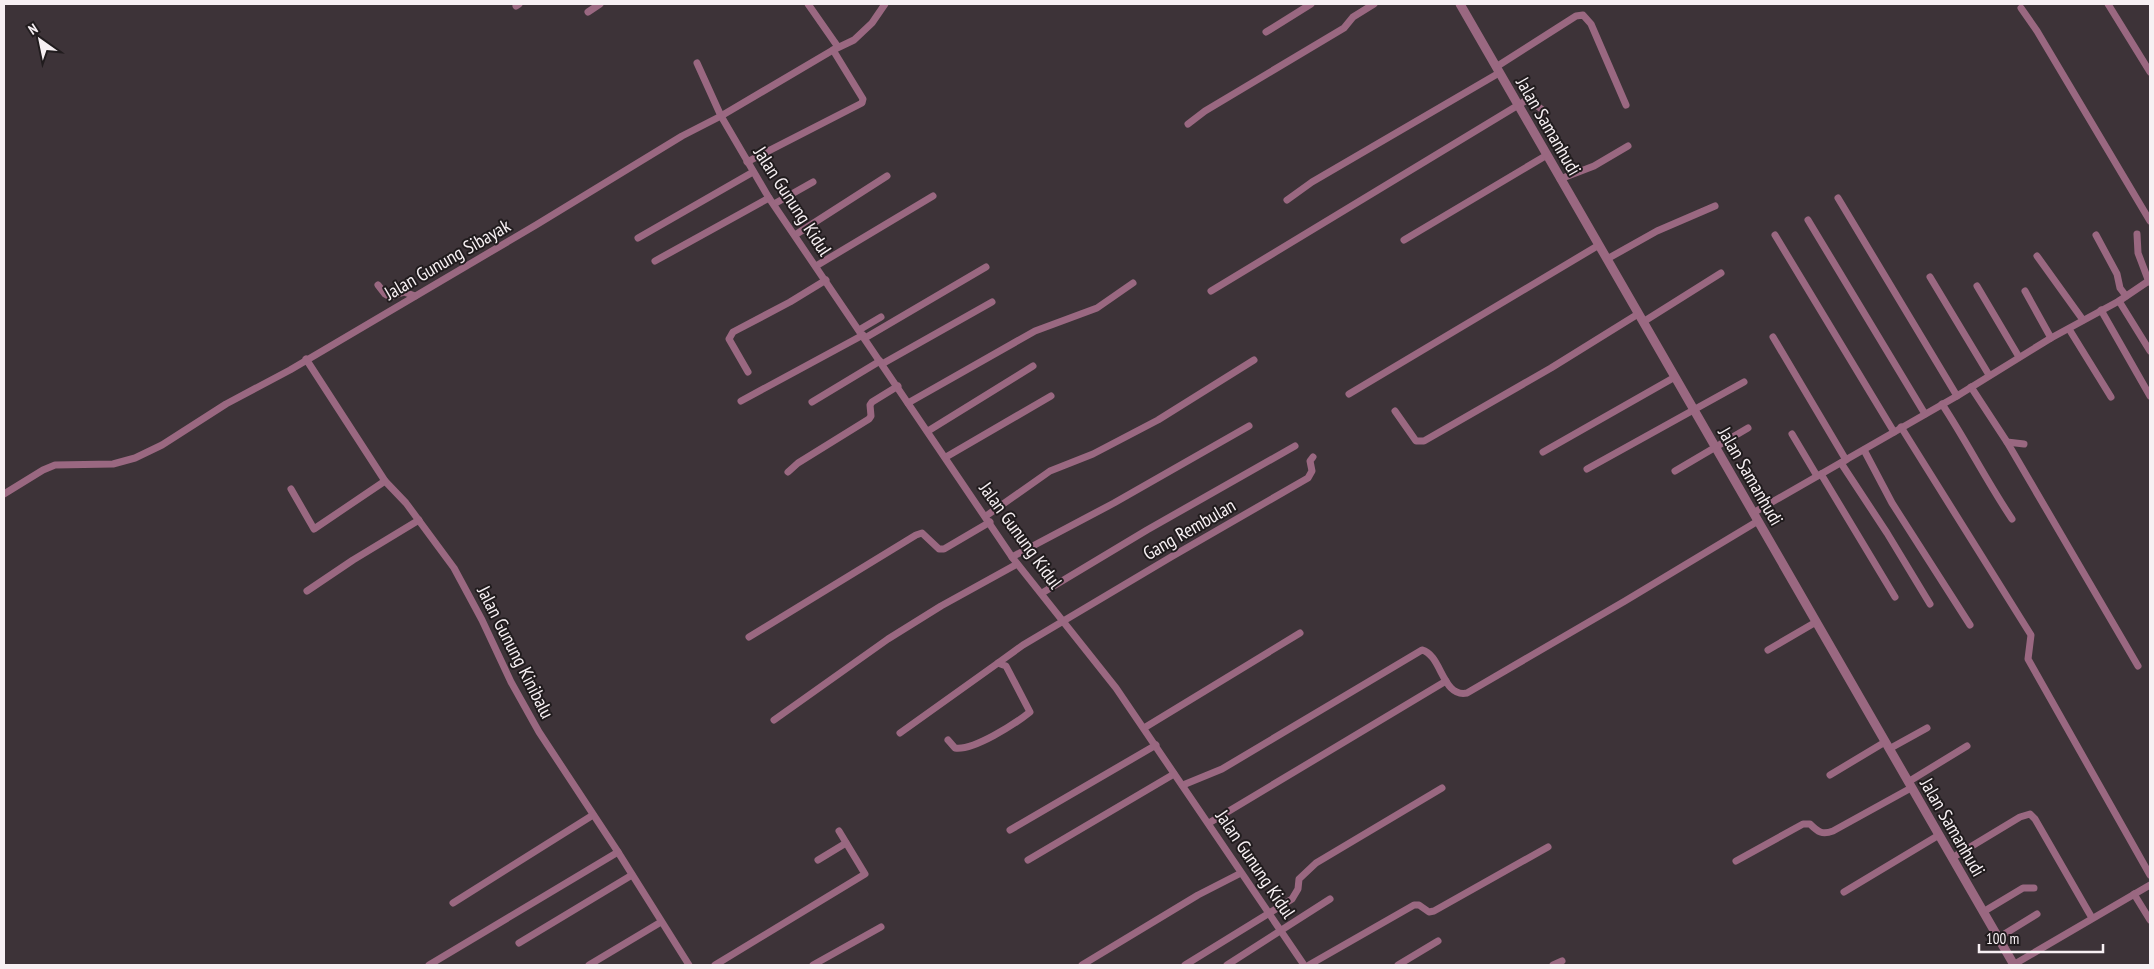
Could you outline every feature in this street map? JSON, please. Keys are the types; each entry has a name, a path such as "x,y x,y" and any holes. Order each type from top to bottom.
{"street":[{"path":"588,12 600,4"},
{"path":"747,162 862,103 863,99 836,49 808,4"},
{"name":"Jalan Gunung Sibayak","path":"4,494 42,470 55,465 113,464 162,446 226,404 536,225 682,136 721,116 863,33 885,4"},
{"path":"1266,32 1311,4"},
{"path":"1188,124 1205,111 1344,28 1353,18 1374,4"},
{"name":"Jalan Samanhudi","path":"1460,4 2014,965"},
{"path":"2108,4 2150,72"},
{"path":"2021,8 2037,31 2150,221"},
{"path":"1287,200 1312,182 1498,70 1576,16 1583,15 1595,31 1626,105"},
{"name":"Jalan Gunung Kidul","path":"697,63 721,116 747,162 795,236 1012,557 1065,621 1144,728 1304,965"},
{"path":"1211,291 1528,100 1544,111"},
{"path":"1560,179 1594,166 1628,146"},
{"path":"1404,240 1547,155"},
{"path":"638,238 753,172"},
{"path":"795,236 887,176"},
{"path":"655,261 813,182"},
{"path":"816,266 933,196"},
{"path":"1838,198 1957,396"},
{"path":"1607,259 1658,231 1715,206"},
{"path":"1808,220 1925,414"},
{"path":"1183,785 1222,769 1417,651 1425,650 1429,653 1453,690 1459,693 1467,693 1625,601 1819,475 1971,388 1989,375 2083,320 2119,301 2149,281 2138,253 2137,234"},
{"path":"1776,235 1897,430 2031,635 2028,659 2150,875"},
{"path":"2096,235 2118,274 2120,288 2126,296"},
{"path":"1349,394 1599,246"},
{"path":"2037,256 2083,320"},
{"path":"741,400 986,267"},
{"path":"1396,411 1416,441 1424,441 1721,273"},
{"path":"1930,277 1989,375"},
{"path":"748,372 729,339 732,332 790,302 826,280"},
{"path":"908,402 1035,331 1097,308 1134,283"},
{"path":"378,285 385,294 390,296 404,292 415,296"},
{"path":"1977,286 2020,357"},
{"path":"2025,291 2052,338"},
{"path":"2119,301 2150,351"},
{"path":"812,402 992,302"},
{"path":"2101,310 2150,396"},
{"path":"863,334 881,317"},
{"path":"2069,329 2111,397"},
{"path":"1773,337 1843,462 1930,604"},
{"name":"Jalan Gunung Kinibalu","path":"306,359 385,481 394,488 454,568 490,635 506,672 539,732 618,852 687,965"},
{"path":"748,637 916,535 922,533 939,550 944,549 988,519 1050,471 1092,454 1158,420 1254,360"},
{"path":"928,431 1033,366"},
{"path":"1543,452 1675,377"},
{"path":"1587,470 1744,382"},
{"path":"788,472 798,463 869,419 872,402 898,386"},
{"path":"1971,388 2007,442 2138,666"},
{"path":"946,457 1051,396"},
{"path":"1942,404 1970,448 1989,486 2012,519"},
{"path":"1012,557 1114,503 1249,426"},
{"path":"1675,471 1748,428"},
{"path":"1792,434 1895,597"},
{"path":"2007,442 2024,444"},
{"path":"1042,593 1147,530 1295,446"},
{"path":"1864,450 1892,503 1970,626"},
{"name":"Gang Rembulan","path":"900,733 1023,645 1308,478 1312,471 1310,461 1313,457"},
{"path":"291,489 314,529 385,481"},
{"path":"306,592 353,560 419,520"},
{"path":"774,720 888,639 941,606 1017,564"},
{"path":"1768,650 1816,622"},
{"path":"1144,728 1300,633"},
{"path":"948,740 955,748 962,749 987,739 1030,712 1006,666 998,663"},
{"path":"1209,823 1446,681"},
{"path":"1830,775 1926,728"},
{"path":"1010,830 1156,745"},
{"path":"1736,861 1803,824 1810,824 1820,833 1825,834 1833,831 1910,785 1967,746"},
{"path":"1028,860 1174,774"},
{"path":"1185,965 1292,899 1298,889 1299,879 1316,863 1442,788"},
{"path":"1952,858 2020,817 2030,814 2035,819 2092,918"},
{"path":"452,903 594,816"},
{"path":"715,965 865,874 839,831"},
{"path":"1844,892 1939,835"},
{"path":"818,860 846,843"},
{"path":"1309,965 1414,906 1419,905 1429,912 1434,911 1548,847"},
{"path":"429,965 618,852"},
{"path":"1082,965 1198,895 1241,872"},
{"path":"518,943 632,875"},
{"path":"2014,965 2150,885"},
{"path":"1983,912 2023,888 2034,888"},
{"path":"2134,894 2150,920"},
{"path":"1227,965 1330,899"},
{"path":"1998,938 2037,914"},
{"path":"589,965 660,922"},
{"path":"814,965 881,927"},
{"path":"1398,965 1438,941"},
{"path":"1552,965 1562,961"}]}
